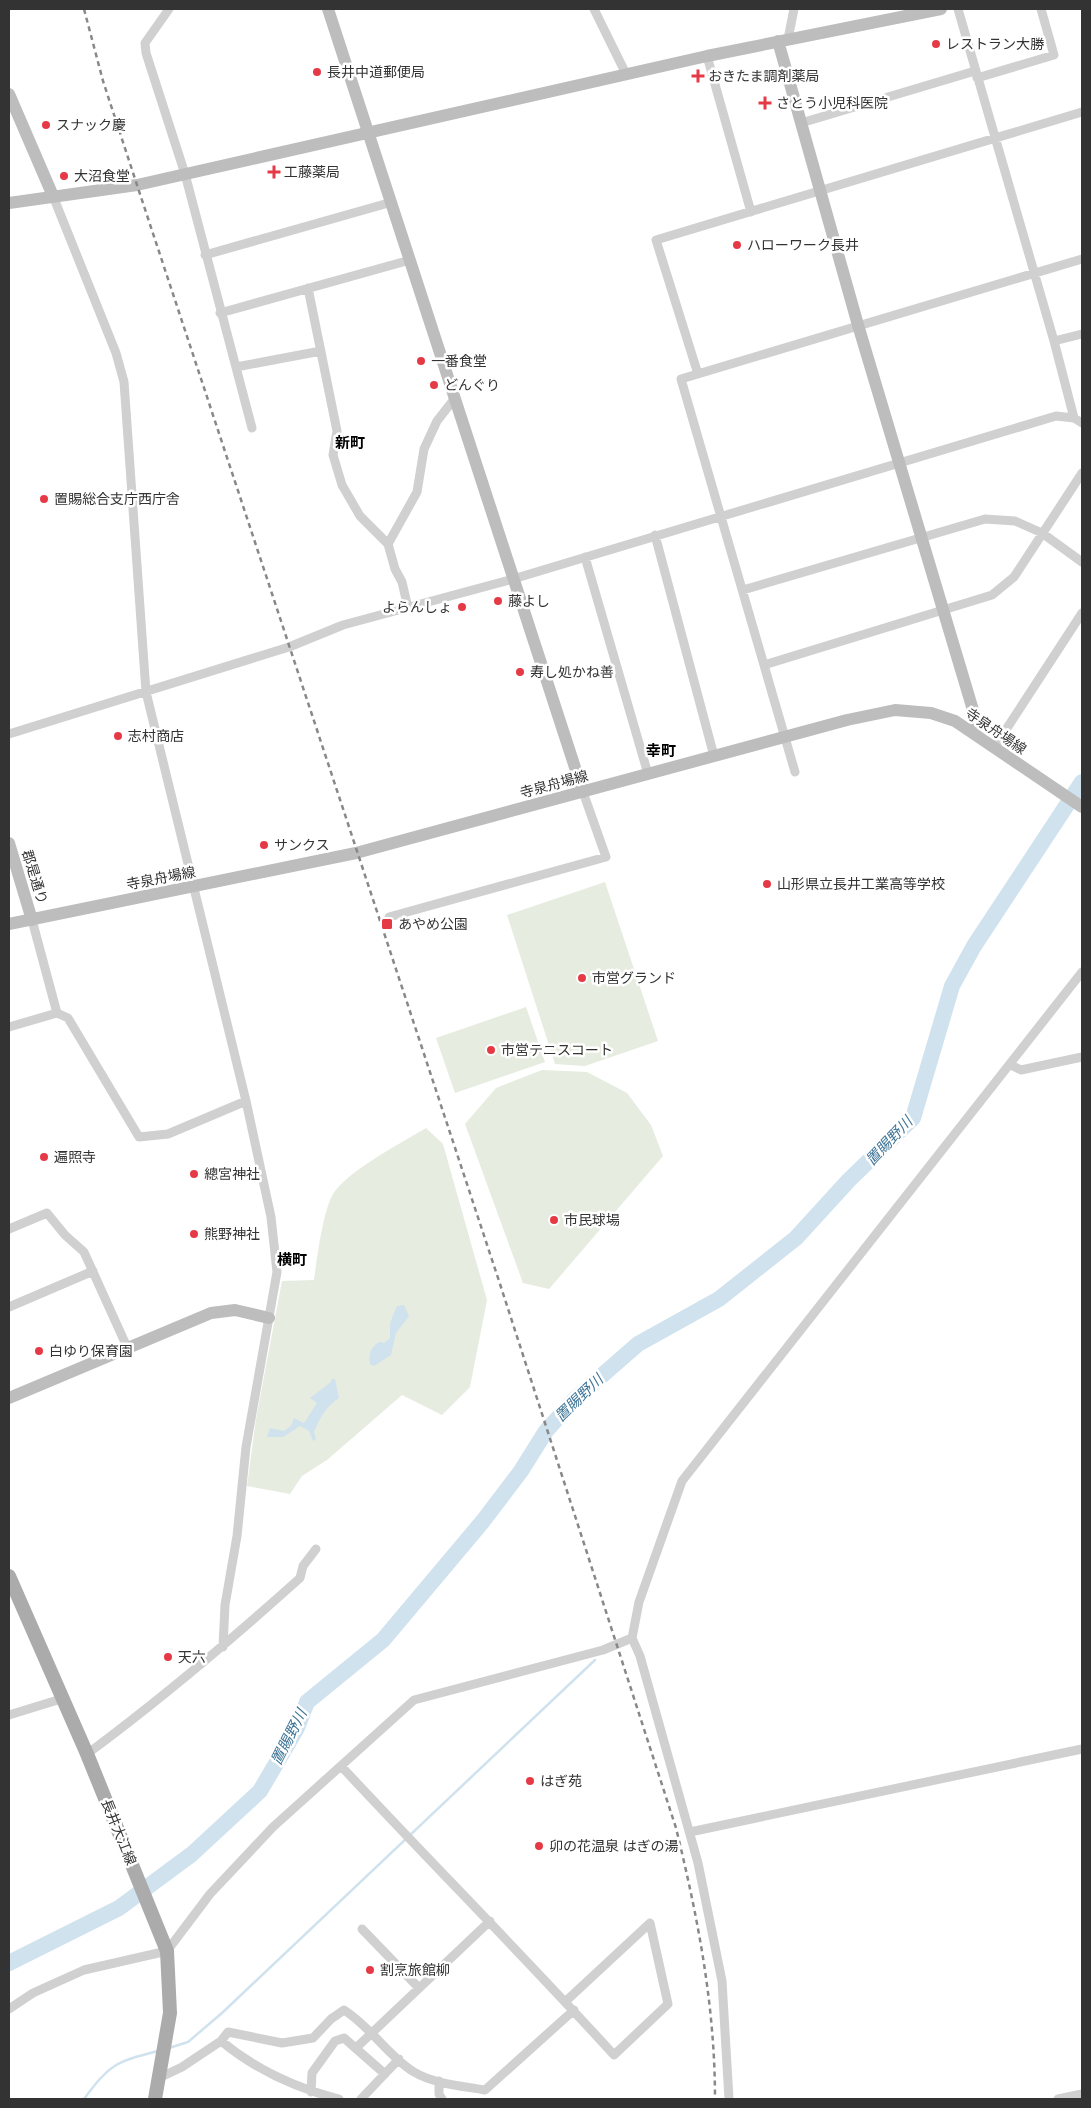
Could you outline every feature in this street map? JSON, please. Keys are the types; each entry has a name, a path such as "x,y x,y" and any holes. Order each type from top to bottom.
{"main road":[{"name":"長井大江線","path":"9,1576 61,1699 87,1754 167,1951 170,2013 155,2099"}],"street":[{"path":"169,9 148,37 144,48 185,174 220,313 252,428"},
{"path":"328,9 583,792 606,857 389,917"},
{"path":"594,9 626,74"},
{"path":"794,9 783,40 801,123 858,325 976,720 974,734"},
{"path":"9,202 137,185 368,131 707,56 941,9"},
{"path":"9,734 288,647 343,625 586,557 1056,416 1078,421 994,139 958,9"},
{"path":"801,123 976,74 1054,55 1041,9"},
{"path":"707,56 751,212"},
{"path":"9,94 53,196 116,353 124,382 146,692 246,1101 272,1216 277,1272 246,1447 237,1536 225,1605 223,1647"},
{"path":"698,374 656,240 1082,112"},
{"path":"205,255 392,202"},
{"path":"220,313 410,260"},
{"path":"794,772 722,515 681,379 1082,260"},
{"path":"308,288 337,431 333,455 342,485 360,516 388,544 395,569 402,582 408,608"},
{"path":"1054,341 1082,334"},
{"path":"236,367 321,351"},
{"path":"388,544 417,492 424,449 436,421 455,398"},
{"path":"764,665 992,595 1014,577 1082,473"},
{"path":"743,590 985,519 1015,521 1042,533 1082,562"},
{"path":"655,536 714,756"},
{"path":"586,557 648,774"},
{"path":"998,751 1082,613"},
{"name":"寺泉舟場線","path":"9,924 356,853 784,737 895,710 931,713 955,720 998,751 1082,806"},
{"name":"郡是通り","path":"9,843 32,920"},
{"path":"32,920 57,1013"},
{"path":"729,2099 722,1981 690,1832 640,1656 632,1638 640,1602 682,1481 1011,1065 1082,972"},
{"path":"9,1027 57,1013 68,1018 140,1137 168,1134 246,1101"},
{"path":"1011,1065 1021,1070 1082,1057"},
{"path":"9,1229 47,1213 65,1235 84,1252 127,1347"},
{"path":"9,1307 93,1271"},
{"path":"9,1395 211,1313 235,1310 269,1318"},
{"path":"87,1754 148,1709 223,1647 300,1578 304,1566 316,1549"},
{"path":"9,2009 33,1993 84,1970 167,1951 210,1894 266,1834 414,1700 603,1650 632,1638"},
{"path":"9,1715 61,1699"},
{"path":"690,1832 1082,1749"},
{"path":"341,1766 414,1845 566,2001 614,2055 668,2004 650,1923 566,2001"},
{"path":"357,2048 490,1921"},
{"path":"362,1930 419,1988"},
{"path":"159,2078 182,2067 221,2041 228,2032 282,2043 313,2038 331,2018 344,2010 373,2032 414,2072 439,2081 485,2090 574,2010"},
{"path":"312,2092 312,2073 335,2041 344,2038 385,2074"},
{"path":"221,2041 242,2059 312,2092 339,2099"},
{"path":"361,2099 399,2059"},
{"path":"439,2081 442,2099"},
{"path":"1058,2099 1082,2094"}],"shaded area":[{"name":"市営グランド","path":"605,882 658,1041 585,1066 555,1064 507,915"},
{"name":"市営テニスコート","path":"526,1007 545,1062 455,1093 436,1038"},
{"name":"市民球場","path":"542,1070 587,1072 627,1093 651,1125 663,1156 549,1289 523,1283 465,1124 496,1088"},
{"path":"426,1128 443,1144 487,1300 470,1387 442,1415 402,1395 327,1460 302,1476 290,1494 247,1486 256,1419 282,1281 314,1280 327,1209 335,1191 343,1182 378,1156"}],"water":[{"path":"404,1305 409,1316 396,1333 391,1355 374,1366 370,1364 372,1349 379,1342 384,1343 390,1338 390,1323 397,1306"},
{"path":"332,1379 335,1379 339,1398 327,1408 321,1417 314,1432 316,1439 313,1441 309,1431 300,1426 283,1437 267,1437 270,1428 284,1431 291,1426 294,1418 304,1423 317,1403 310,1398 331,1382"}],"waterway":[{"name":"置賜野川","path":"9,1963 119,1908 192,1854 260,1791 297,1728 307,1702 383,1640 483,1521 521,1471 546,1431 574,1400 638,1344 719,1299 796,1238 849,1180 913,1118 952,986 974,946 1082,782"},
{"path":"169,2048 188,2042 222,2013 595,1660"},
{"path":"84,2099 100,2078 115,2066 132,2058 158,2051"}],"railway":[{"path":"84,9 103,81 500,1284 676,1828 704,1962 712,2030 715,2099"}],"place":[{"name":"レストラン大勝","path":"936,44"},
{"name":"長井中道郵便局","path":"317,72"},
{"name":"おきたま調剤薬局","path":"698,76"},
{"name":"さとう小児科医院","path":"765,103"},
{"name":"スナック慶","path":"46,125"},
{"name":"工藤薬局","path":"274,172"},
{"name":"大沼食堂","path":"64,176"},
{"name":"ハローワーク長井","path":"737,245"},
{"name":"一番食堂","path":"421,361"},
{"name":"どんぐり","path":"434,385"},
{"name":"置賜総合支庁西庁舎","path":"44,499"},
{"name":"藤よし","path":"498,601"},
{"name":"よらんしょ","path":"462,607"},
{"name":"寿し処かね善","path":"520,672"},
{"name":"志村商店","path":"118,736"},
{"name":"サンクス","path":"264,845"},
{"name":"山形県立長井工業高等学校","path":"767,884"},
{"name":"あやめ公園","path":"387,924"},
{"name":"市営グランド","path":"582,978"},
{"name":"市営テニスコート","path":"491,1050"},
{"name":"遍照寺","path":"44,1157"},
{"name":"總宮神社","path":"194,1174"},
{"name":"市民球場","path":"554,1220"},
{"name":"熊野神社","path":"194,1234"},
{"name":"白ゆり保育園","path":"39,1351"},
{"name":"天六","path":"168,1657"},
{"name":"はぎ苑","path":"530,1781"},
{"name":"卯の花温泉 はぎの湯","path":"539,1846"},
{"name":"割烹旅館柳","path":"370,1970"}],"district":[{"name":"新町","path":"350,443"},
{"name":"幸町","path":"661,751"},
{"name":"横町","path":"292,1260"}]}
